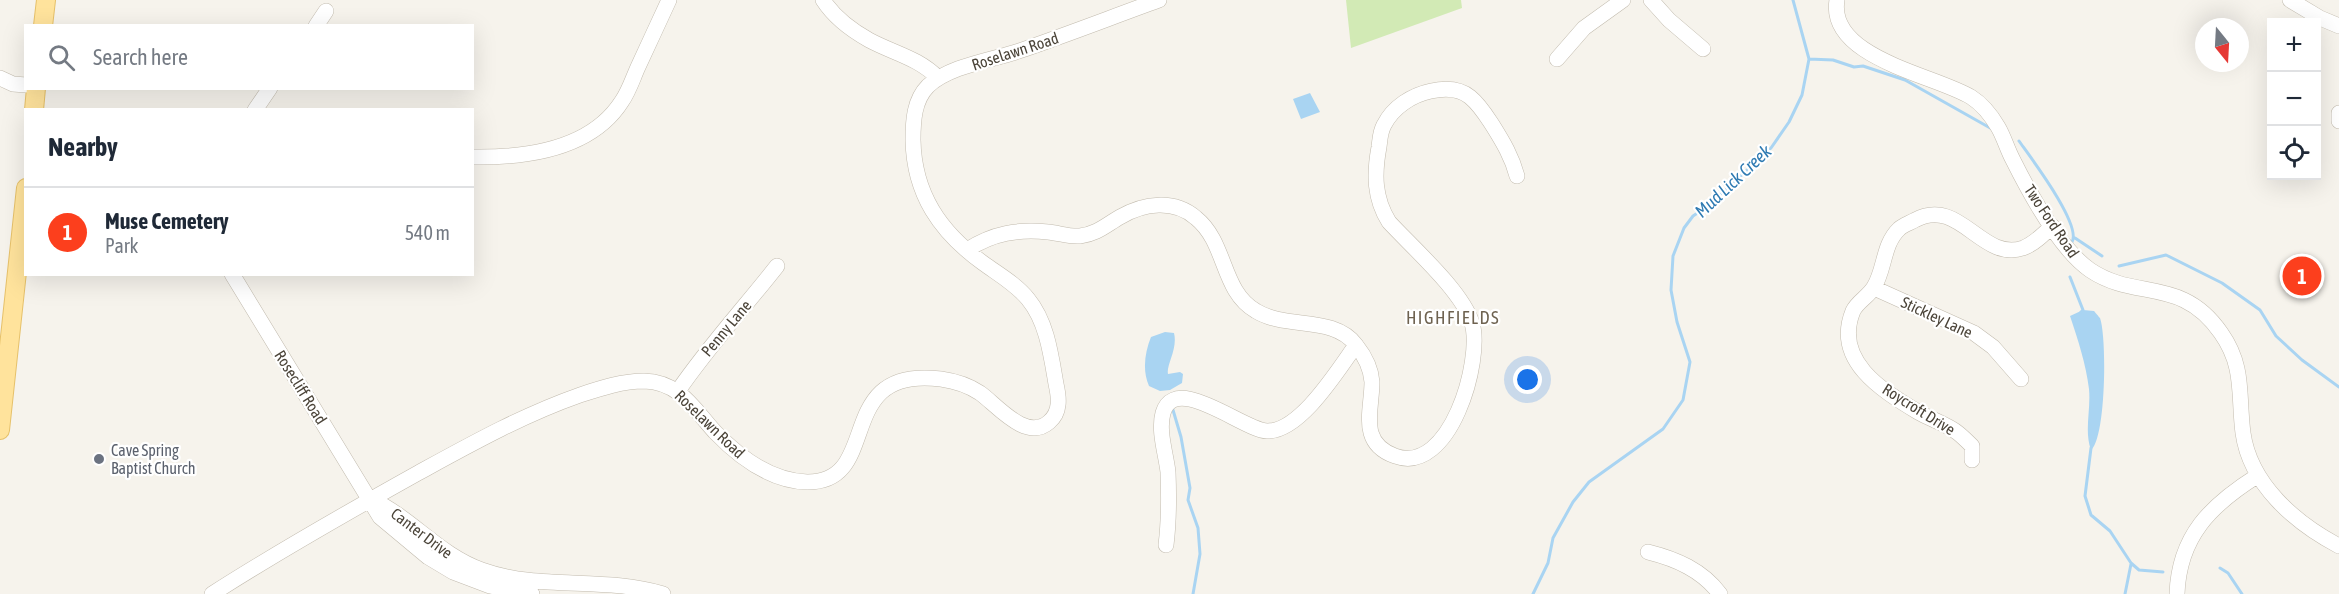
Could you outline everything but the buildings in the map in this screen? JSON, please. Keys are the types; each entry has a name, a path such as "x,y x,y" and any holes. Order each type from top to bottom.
{"main road":[{"path":"43,24 46,0"},
{"path":"34,108 36,90"},
{"path":"0,430 24,205"}],"street":[{"path":"474,157 497,158 532,154 570,143 597,128 623,101 669,0"},
{"path":"822,0 840,20 854,31 921,63 938,78"},
{"name":"Roselawn Road","path":"212,594 293,543 528,415 611,386 631,382 658,383 678,391 689,400 730,446 745,458 779,476 808,482 827,478 843,466 856,444 864,419 877,395 884,388 902,380 928,378 957,382 980,393 1020,424 1027,427 1049,423 1054,417 1058,402 1043,325 1026,296 967,250 937,220 921,188 916,171 913,152 914,113 923,93 938,78 1159,0"},
{"path":"1557,59 1584,28 1623,0"},
{"path":"1651,0 1669,20 1703,49"},
{"name":"Two Ford Road","path":"1837,0 1836,11 1842,28 1861,46 1891,64 1959,91 1981,105 1998,126 2012,159 2052,226 2069,251 2091,271 2112,281 2182,298 2194,305 2214,323 2231,350 2237,365 2242,391 2244,439 2257,476 2268,491 2294,514 2313,530 2339,546"},
{"path":"2290,0 2320,18 2339,26"},
{"path":"317,24 326,11"},
{"path":"0,78 13,84 24,85"},
{"path":"967,250 979,242 1003,233 1037,231 1077,236 1095,233 1130,211 1144,207 1170,205 1194,216 1207,228 1219,250 1230,283 1245,304 1270,318 1339,330 1356,345 1370,369 1372,384 1368,421 1375,441 1389,454 1406,459 1421,455 1437,446 1450,430 1460,405 1474,350 1475,336 1468,313 1459,298 1389,222 1378,198 1376,172 1381,131 1394,111 1411,98 1442,89 1460,91 1472,98 1490,121 1509,152 1517,176"},
{"path":"256,108 269,90"},
{"path":"2339,113 2339,121"},
{"name":"Roycroft Drive","path":"1972,460 1972,446 1957,432 1917,412 1892,394 1855,361 1848,344 1848,327 1854,309 1874,288 1883,265 1886,249 1899,229 1921,217 1938,214 1954,218 1989,243 2004,249 2023,248 2040,238 2052,226"},
{"name":"Penny Lane","path":"678,391 705,351 740,313 777,266"},
{"name":"Rosecliff Road","path":"233,276 371,499"},
{"name":"Stickley Lane","path":"1874,288 1974,333 1993,347 2021,379"},
{"path":"1166,545 1169,502 1162,416 1170,403 1179,399 1199,401 1259,430 1280,429 1294,422 1356,345"},
{"path":"2177,594 2184,552 2199,525 2219,501 2257,476"},
{"name":"Canter Drive","path":"371,499 387,523 428,557 453,572 490,586 532,594"},
{"name":"Canter Drive","path":"371,499 395,512 451,556 482,571 527,580 628,586 663,594"},
{"path":"1648,552 1673,560 1696,572 1720,594"}],"green space":[{"path":"1346,0 1461,0 1462,8 1351,48"}],"water":[{"path":"1310,93 1320,112 1301,119 1293,99"},
{"path":"2083,310 2094,311 2100,318 2104,345 2104,387 2100,427 2091,450 2088,435 2088,380 2070,316"},
{"path":"1165,332 1174,333 1175,339 1168,374 1180,372 1183,374 1182,383 1170,390 1160,391 1149,386 1145,361 1151,337"}],"waterway":[{"name":"Mud Lick Creek","path":"1533,594 1548,563 1553,538 1573,502 1589,482 1663,429 1683,400 1690,362 1677,322 1671,290 1673,256 1684,228 1693,216 1708,206 1771,148 1789,122 1802,95 1809,59 1793,0"},
{"path":"1809,59 1833,60 1854,67 1863,66 1905,80 1992,129"},
{"path":"2019,141 2063,207 2070,221 2073,233 2072,242"},
{"path":"2075,238 2102,256"},
{"path":"2119,266 2166,255 2222,283 2260,310 2276,336 2302,360 2339,387"},
{"path":"2070,277 2083,310 2081,312"},
{"path":"1173,410 1181,437 1190,488 1188,500 1198,528 1200,554 1193,594"},
{"path":"2091,448 2085,496 2091,515 2110,531 2131,563 2139,570 2163,572"},
{"path":"2125,594 2131,564"},
{"path":"2220,568 2228,573 2242,594"}],"place":[{"name":"Muse Cemetery","path":"2302,276"},
{"name":"Cave Spring Baptist Church","path":"99,459"}],"district":[{"name":"HIGHFIELDS","path":"1453,317"}]}
